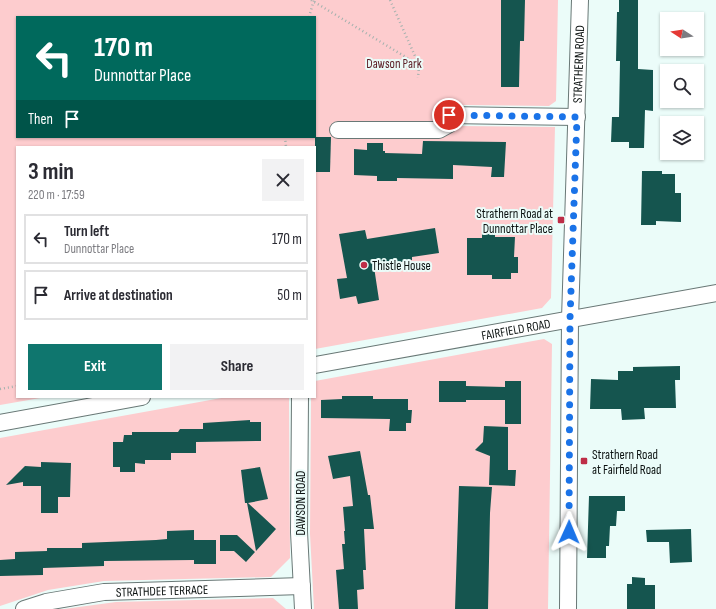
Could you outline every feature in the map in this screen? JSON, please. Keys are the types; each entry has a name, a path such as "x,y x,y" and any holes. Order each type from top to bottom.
{"street":[{"name":"STRATHERN ROAD","path":"568,609 570,319 580,0"},
{"path":"338,130 439,130 446,115 577,117"},
{"name":"FAIRFIELD ROAD","path":"316,365 716,293"},
{"path":"0,423 137,398"},
{"name":"DAWSON ROAD","path":"300,398 299,532 303,609"},
{"name":"STRATHDEE TERRACE","path":"24,609 53,600 104,592 302,586"}],"path":[{"path":"390,0 419,65 418,78"},
{"path":"309,16 313,1 419,65"},
{"path":"0,389 16,386"}],"green space":[{"name":"Dawson Park","path":"0,0 558,0 556,101 549,106 464,105 439,126 438,135 459,126 555,127 551,298 542,308 316,349 316,146 16,146 16,398 40,398 0,405"},
{"path":"544,339 552,344 548,609 314,609 310,534 311,398 316,398 316,381"},
{"path":"221,398 289,398 290,558 271,577 104,581 48,590 0,606 0,438"},
{"path":"273,598 286,609 64,609 116,602"}],"building":[{"path":"501,0 525,0 524,41 520,41 519,87 501,87"},
{"path":"619,0 638,0 638,69 653,70 653,111 645,110 644,148 629,148 629,142 611,142 612,117 619,117 620,61 616,61 617,12 619,12"},
{"path":"316,137 331,137 330,172 316,172"},
{"path":"423,141 506,142 504,177 491,177 492,167 453,165 453,179 397,178 397,181 377,181 377,176 354,175 354,149 367,150 367,143 383,143 383,151 385,151 385,153 422,154"},
{"path":"642,171 662,171 662,174 675,174 675,193 681,193 681,222 656,221 656,225 641,225"},
{"name":"Thistle House","path":"435,228 439,253 412,257 412,260 374,267 379,300 358,304 356,296 340,299 337,279 347,278 339,234 365,230 367,239"},
{"path":"482,234 495,234 495,237 515,237 514,257 518,257 518,273 511,273 511,279 492,279 492,275 467,275 467,238 482,238"},
{"path":"680,366 680,380 675,380 676,408 644,408 645,419 622,420 621,409 590,409 591,379 618,380 618,371 633,371 633,367"},
{"path":"439,381 466,381 466,386 505,387 505,381 521,381 521,424 505,424 505,400 439,402"},
{"path":"342,396 373,396 373,399 408,399 408,410 412,410 411,423 406,423 406,431 389,431 390,419 321,418 321,400 342,399"},
{"path":"250,420 250,422 261,422 261,441 196,442 196,453 171,453 171,460 145,460 145,464 135,463 135,472 120,472 120,467 113,467 113,442 123,442 124,435 132,435 132,432 178,432 180,429 203,429 203,423"},
{"path":"484,426 508,427 508,470 516,470 515,486 489,485 490,456 475,450 483,442"},
{"path":"360,451 368,495 370,495 374,529 364,529 366,570 363,570 364,589 357,590 358,609 339,609 336,570 344,569 342,544 345,544 345,531 343,507 353,506 350,476 333,479 328,456"},
{"path":"41,462 71,463 70,497 58,497 58,513 41,513 41,486 23,486 23,482 6,485 25,466 41,467"},
{"path":"260,467 268,499 248,503 276,529 256,551 247,503 245,503 241,470"},
{"path":"459,486 492,487 488,609 455,609"},
{"path":"589,496 625,496 625,511 617,511 616,526 610,526 609,546 606,546 606,558 587,558"},
{"path":"691,529 692,562 670,563 669,542 647,542 646,530"},
{"path":"194,530 194,540 216,540 216,564 194,564 194,560 104,561 104,566 43,568 43,575 0,576 0,560 15,559 15,552 47,551 47,548 82,548 82,543 167,539 167,531"},
{"path":"220,535 237,535 255,552 246,562 234,551 220,551"},
{"path":"632,577 645,578 645,585 655,585 655,609 627,609 627,584 632,584"}],"place":[{"name":"Strathern Road at Dunnottar Place","path":"561,220"},
{"name":"Thistle House","path":"364,265"},
{"name":"Strathern Road at Fairfield Road","path":"584,461"}],"route":[{"path":"449,115 577,117 570,319 569,532"}]}
